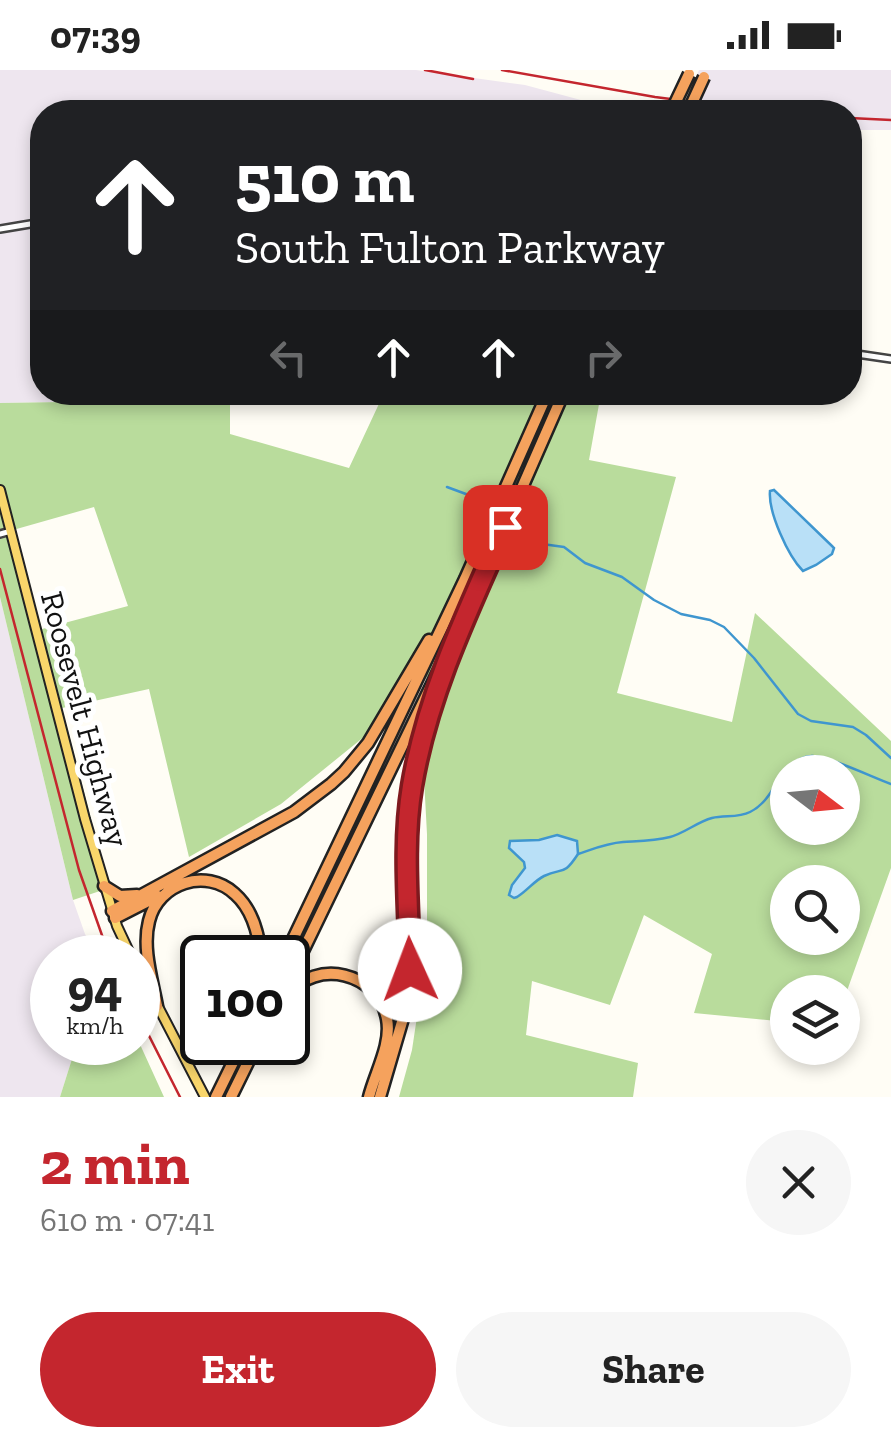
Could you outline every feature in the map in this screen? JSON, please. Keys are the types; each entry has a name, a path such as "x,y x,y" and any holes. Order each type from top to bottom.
{"highway":[{"path":"677,100 690,72"},
{"path":"693,100 705,74"},
{"path":"295,935 465,579 542,405"},
{"path":"310,936 475,594 558,405"},
{"path":"114,914 142,894 294,812 344,772 377,729 465,579"},
{"path":"380,1097 409,985 408,837 412,784 441,682 475,594"},
{"path":"114,914 182,883 200,880 232,892 247,908 257,935"},
{"path":"104,886 120,896 142,894"},
{"path":"147,935 156,904 168,891"},
{"path":"310,978 330,973 344,975 378,998 387,1020 387,1036 369,1097"},
{"path":"216,1097 230,1065"},
{"path":"231,1097 247,1065"}],"main road":[{"name":"Roosevelt Highway","path":"0,490 61,730 104,886 123,935"},
{"path":"160,1012 206,1097"}],"street":[{"path":"0,229 30,224"},
{"path":"862,354 891,358"},
{"path":"0,534 11,532"}],"shaded area":[{"path":"0,70 416,70 525,85 581,100 30,100 30,403 0,403"},
{"path":"699,70 891,70 891,130 862,130 862,100 686,100"},
{"path":"0,597 73,900 86,935 30,935 30,1065 70,1065 60,1097 0,1097"}],"green space":[{"path":"0,403 230,405 230,434 349,468 378,405 599,405 589,460 676,477 617,693 732,722 755,613 891,741 891,868 860,955 860,865 770,865 770,955 860,955 853,975 770,975 770,1020 694,1013 712,954 644,915 610,1005 532,981 526,1035 638,1063 633,1097 399,1097 412,1050 427,950 422,741 436,668 370,732 281,804 189,857 149,689 62,708 109,888 73,900 0,597","holes":["94,507 128,606 42,629 13,530"]},
{"path":"70,1065 149,1065 164,1097 60,1097"}],"water":[{"path":"774,490 834,548 832,554 803,571 776,522 770,500 770,491"},
{"path":"557,835 577,841 578,854 573,861 566,869 540,878 517,897 509,895 525,868 509,848 510,841"}],"waterway":[{"path":"447,487 492,507"},
{"path":"513,525 535,543 564,547 585,563 622,577 681,614 724,627 798,714 811,721 853,727 891,758"},
{"path":"578,854 611,844 670,837 712,818 750,812 792,765 811,756 838,762 891,784"}],"railway":[{"path":"425,70 473,79"},
{"path":"502,70 678,100"},
{"path":"862,119 891,120"},
{"path":"0,569 79,870 102,935"},
{"path":"160,1057 180,1097"}],"route":[{"path":"410,970 408,827 412,784 441,682 505,527"}]}
